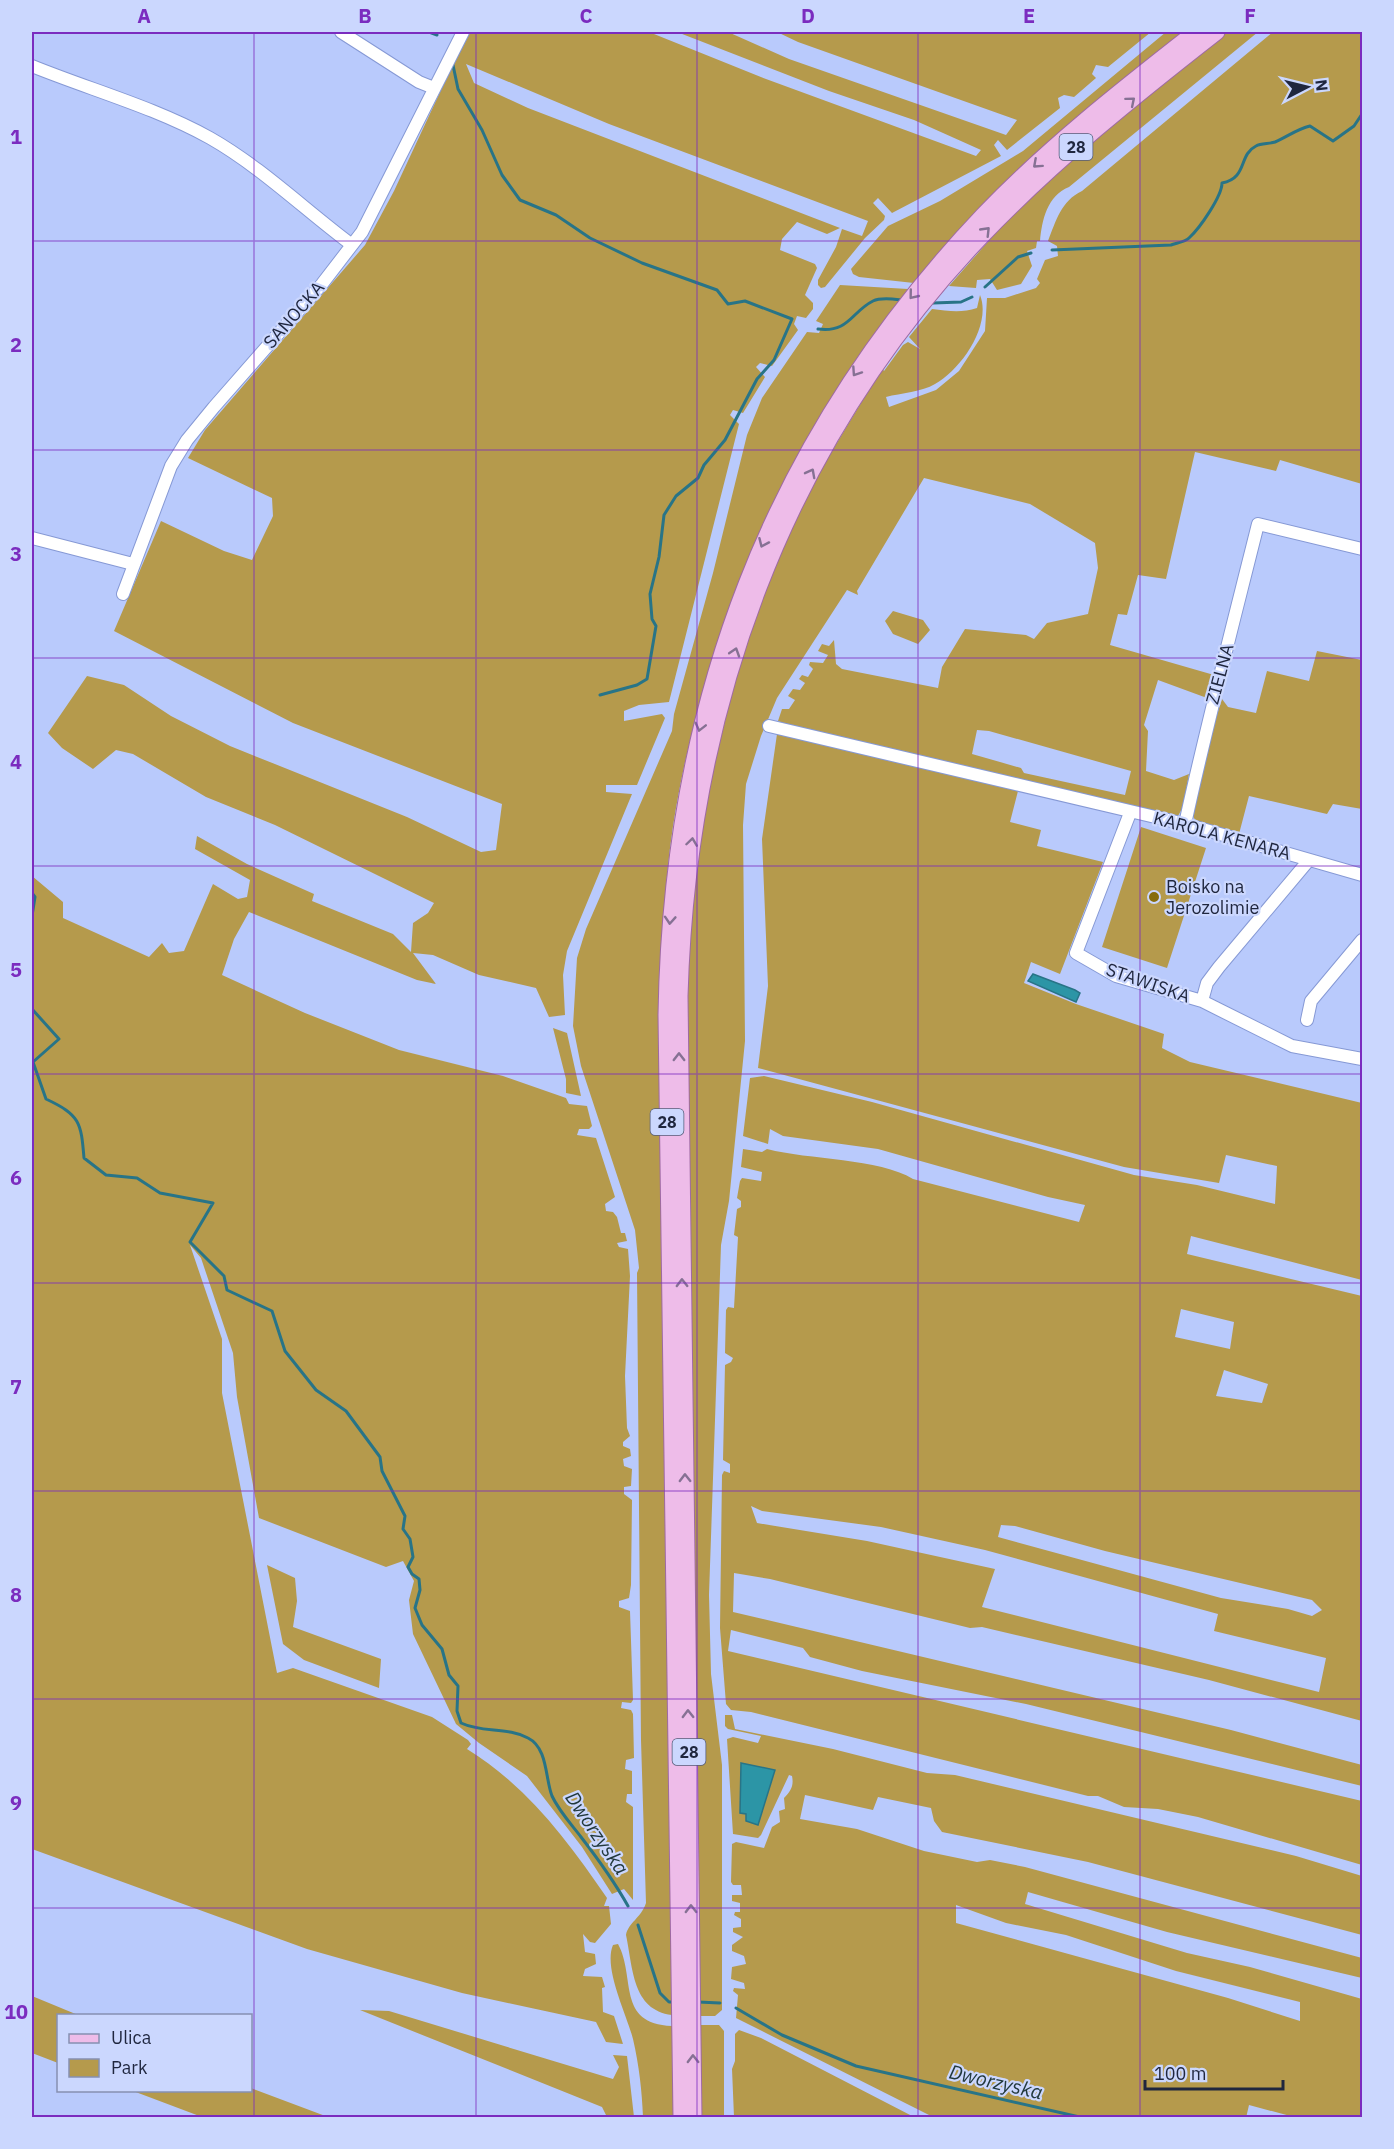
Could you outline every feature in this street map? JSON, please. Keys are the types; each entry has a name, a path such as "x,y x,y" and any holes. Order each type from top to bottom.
{"main road":[{"name":"28","path":"694,2118 685,1968 666,1044 670,922 678,839 690,773 709,694 753,565 786,493 817,435 851,380 942,271 985,213 1053,149 1195,32"},
{"name":"28","path":"942,271 1050,170 1216,32"},
{"name":"28","path":"681,2118 685,1968"}],"street":[{"path":"341,32 419,82 434,88"},
{"name":"SANOCKA","path":"123,594 171,466 187,440 352,245 377,204 463,32"},
{"path":"32,66 154,112 210,139 236,155 352,245"},
{"name":"ZIELNA","path":"1185,824 1197,776 1203,738 1258,524 1362,549"},
{"path":"32,538 133,564"},
{"name":"KAROLA KENARA","path":"769,726 1130,813 1185,824 1362,875"},
{"name":"STAWISKA","path":"1130,813 1076,953 1116,975 1202,1001 1293,1046 1362,1059"},
{"path":"1202,1001 1208,983 1219,967 1309,860"},
{"path":"1307,1020 1311,1001 1362,940"}],"green space":[{"path":"468,32 649,32 766,79 976,156 981,150 914,120 829,91 677,32 728,32 789,59 1006,135 1017,120 798,42 777,32 1151,32 1108,67 1096,65 1092,74 1096,78 1074,97 1064,95 1058,98 1060,108 1007,150 998,140 994,145 1001,156 892,213 878,198 873,203 885,216 884,220 865,238 825,287 821,288 818,280 836,247 842,229 862,236 868,221 609,124 466,64 474,83 528,108 840,228 827,234 797,222 782,239 780,250 815,264 817,268 805,295 813,303 813,309 806,318 797,316 794,324 798,330 772,366 760,363 756,367 765,377 743,413 733,410 730,415 739,424 669,702 639,705 624,711 624,721 662,714 665,718 637,785 606,785 606,792 632,794 567,951 563,975 565,1015 549,1017 536,988 479,975 433,955 413,953 436,984 417,980 249,912 234,939 222,975 305,1013 399,1050 503,1076 566,1098 569,1104 587,1106 592,1126 589,1129 579,1129 577,1135 596,1138 615,1197 605,1204 606,1211 613,1212 617,1217 621,1233 625,1233 627,1241 617,1243 619,1247 628,1249 630,1276 625,1376 627,1428 630,1436 623,1442 623,1446 630,1449 631,1456 623,1459 624,1466 632,1469 631,1486 624,1487 624,1494 632,1500 631,1585 629,1598 619,1601 619,1607 630,1611 633,1700 631,1703 622,1702 621,1708 631,1710 633,1714 634,1758 626,1760 625,1769 632,1771 632,1794 627,1794 626,1802 633,1807 633,1900 624,1889 612,1894 582,1847 527,1776 456,1724 413,1634 409,1600 414,1581 403,1561 386,1567 259,1518 237,1397 233,1353 201,1258 190,1245 222,1339 222,1393 277,1673 293,1668 432,1717 468,1740 471,1744 467,1749 509,1780 545,1816 607,1898 604,1906 609,1906 611,1924 595,1943 590,1942 583,1934 585,1952 595,1954 596,1964 585,1969 583,1976 602,1977 605,1987 602,1988 603,2012 614,2016 623,2044 606,2042 596,2022 462,1993 307,1949 32,1849 32,876 63,902 63,918 149,957 162,943 169,953 184,951 213,884 238,899 247,897 250,880 195,849 197,836 247,864 314,894 312,901 393,934 411,952 413,923 428,913 434,903 275,825 206,797 133,754 116,750 93,769 62,748 48,733 87,676 124,685 171,716 230,746 407,817 481,852 496,850 502,804 293,723 114,631 161,521 224,551 252,560 273,516 272,498 188,458 205,430 365,245 394,191"},
{"path":"1166,32 1186,32 963,226 914,283 859,277 853,274 851,269 888,226 940,201 1023,151"},
{"path":"1225,32 1258,32 1055,196 1044,217 1040,241 1037,241 1036,248 1027,251 1032,266 1021,284 997,290 990,279 977,280 976,288 949,286 1000,228 1048,179"},
{"path":"1273,32 1362,32 1362,484 1280,460 1276,471 1195,452 1166,579 1138,575 1127,615 1118,614 1110,645 1214,675 1207,698 1158,680 1144,725 1148,731 1146,771 1174,780 1189,774 1183,807 1178,816 791,726 778,721 782,709 789,709 795,700 788,696 793,689 800,690 805,683 799,679 802,675 808,677 813,669 809,665 810,662 823,663 828,655 818,651 822,644 829,646 834,640 836,664 842,669 938,688 942,667 965,629 1026,635 1034,639 1047,623 1088,614 1098,568 1095,543 1030,504 924,478 857,591 858,595 847,590 777,698 761,736 746,784 743,825 745,1041 729,1201 721,1245 709,1595 711,1674 722,1765 722,2010 715,2016 699,2016 686,1008 691,908 700,824 744,643 780,552 817,476 882,368 884,371 903,345 908,342 920,349 909,337 932,309 971,310 977,308 980,295 983,307 982,320 972,346 964,358 945,377 930,387 886,397 889,407 936,390 959,371 985,331 987,298 1005,298 1036,288 1040,283 1037,279 1045,260 1058,256 1057,246 1048,241 1057,219 1069,200","holes":["977,730 989,731 1131,771 1125,795 1024,773 1021,768 972,754"]},
{"path":"840,285 908,289 842,381 812,433 758,540 735,595 715,651 684,767 673,826 665,892 660,1093 672,2015 649,2005 642,1996 633,1973 626,1935 646,1903 641,1740 637,1273 639,1268 635,1230 581,1066 573,1026 577,958 586,929 672,731 674,714 713,573 747,435 762,398 807,332 819,333 823,324 816,321"},
{"path":"893,611 923,620 930,630 918,644 893,634 885,621"},
{"path":"1317,651 1362,660 1362,809 1333,804 1327,814 1249,796 1239,834 1196,821 1192,815 1222,699 1228,707 1256,713 1267,671 1309,681"},
{"path":"777,734 1018,791 1010,822 1041,830 1037,846 1103,862 1060,974 1031,962 1024,983 1076,1004 1164,1034 1162,1048 1190,1062 1362,1103 1362,1280 1191,1236 1187,1254 1362,1296 1362,1721 1209,1680 982,1627 970,1628 770,1579 734,1573 733,1612 1231,1730 1362,1765 1362,1786 1026,1704 862,1671 810,1657 803,1648 731,1630 728,1651 1362,1801 1362,1865 1198,1817 1158,1809 1124,1807 1098,1796 1088,1796 751,1712 731,1710 726,1704 720,1628 722,1475 724,1471 730,1473 730,1464 723,1460 725,1365 733,1358 725,1353 726,1310 728,1307 734,1308 738,1237 734,1235 737,1209 741,1207 741,1201 737,1198 740,1181 742,1178 761,1181 762,1172 741,1167 743,1149 762,1152 767,1149 882,1167 913,1179 1079,1222 1085,1205 1048,1197 878,1149 783,1136 770,1129 768,1144 743,1136 750,1078 764,1076 872,1102 1134,1175 1197,1185 1275,1204 1277,1166 1226,1155 1219,1183 1124,1167 758,1068 768,986 762,839","holes":["1181,1309 1234,1322 1230,1349 1175,1337","1224,1370 1268,1384 1262,1403 1216,1396","751,1506 762,1511 881,1527 985,1550 1218,1614 1214,1631 1326,1658 1319,1692 982,1607 995,1569 867,1541 757,1523","1001,1525 1015,1526 1105,1551 1312,1600 1322,1610 1312,1616 1288,1609 1221,1598 998,1537"]},
{"name":"Boisko na Jerozolimie","path":"1141,827 1206,848 1167,968 1102,947"},
{"path":"553,1028 567,1033 581,1096 566,1093 566,1079"},
{"path":"267,1565 295,1578 297,1601 293,1627 381,1659 379,1688 304,1660 283,1644"},
{"path":"725,1715 732,1715 735,1729 833,1749 927,1773 955,1775 1296,1856 1362,1876 1362,1935 1088,1862 942,1832 934,1821 931,1808 878,1797 873,1810 805,1795 800,1819 857,1829 924,1851 977,1862 990,1860 1025,1867 1362,1958 1362,1978 1167,1932 1028,1892 1025,1904 1187,1953 1250,1967 1362,1999 1362,2117 1294,2117 1249,2105 1246,2118 933,2117 736,2018 738,1995 733,1991 734,1988 745,1989 744,1983 731,1979 732,1967 746,1964 744,1956 732,1951 732,1945 743,1937 733,1932 733,1928 741,1927 741,1919 734,1915 735,1912 740,1912 740,1903 732,1901 732,1895 742,1895 741,1885 733,1885 731,1882 732,1844 736,1842 764,1848 772,1827 780,1822 779,1811 785,1809 784,1798 793,1780 789,1775 758,1838 733,1834 727,1739 733,1737 758,1743 761,1736 728,1729 725,1726","holes":["956,1905 1006,1923 1066,1935 1176,1971 1300,2002 1300,2021 1228,1998 956,1923"]},
{"path":"618,1944 635,2008 642,2017 654,2023 672,2026 675,2117 643,2117 635,2049 611,1966 613,1945"},
{"path":"32,1996 76,2014 57,2014 57,2063 32,2053"},
{"path":"360,2010 389,2011 613,2079 619,2067 613,2055 627,2056 634,2117 607,2117 602,2107"},
{"path":"699,2025 719,2025 724,2031 724,2117 699,2117"},
{"path":"739,2030 761,2038 914,2117 734,2117 732,2069 735,2061 735,2034"},
{"path":"252,2088 328,2117 202,2117 136,2092 252,2092"}],"shaded area":[{"path":"1033,974 1080,993 1076,1002 1028,981"},
{"path":"741,1763 775,1770 758,1825 746,1821 746,1814 740,1813"}],"waterway":[{"path":"429,32 437,35"},
{"path":"453,65 458,89 482,130 502,175 520,200 556,215 590,238 642,263 717,290 728,304 745,301 792,319 774,360 757,379 725,440 704,465 698,478 676,496 664,515 659,557 650,594 652,619 656,626 647,679 637,685 600,695"},
{"path":"1052,250 1171,245 1185,240 1194,233 1210,212 1222,183 1236,176 1250,150 1258,145 1275,142 1310,126 1333,141 1354,126 1362,114"},
{"path":"985,287 1018,257 1031,253"},
{"path":"933,303 961,302 972,297"},
{"path":"818,329 837,328 876,300 902,300"},
{"name":"Dworzyska","path":"32,893 35,897 32,916"},
{"name":"Dworzyska","path":"32,1009 59,1039 33,1062 46,1099 66,1110 77,1121 82,1136 84,1158 106,1175 137,1178 160,1193 213,1203 190,1242 224,1276 227,1290 272,1311 285,1351 316,1390 346,1411 380,1457 382,1471 405,1516 403,1529 410,1539 413,1557 408,1567 419,1579 420,1590 415,1608 422,1625 442,1649 449,1675 458,1686 457,1711 461,1723 520,1735 534,1743 543,1756 555,1802 606,1870 628,1906"},
{"name":"Dworzyska","path":"638,1925 660,1993 669,2002 676,2002"},
{"name":"Dworzyska","path":"698,2002 720,2003"},
{"name":"Dworzyska","path":"736,2008 782,2035 856,2066 1084,2118"}],"place":[{"name":"Boisko na Jerozolimie","path":"1154,897"}]}
